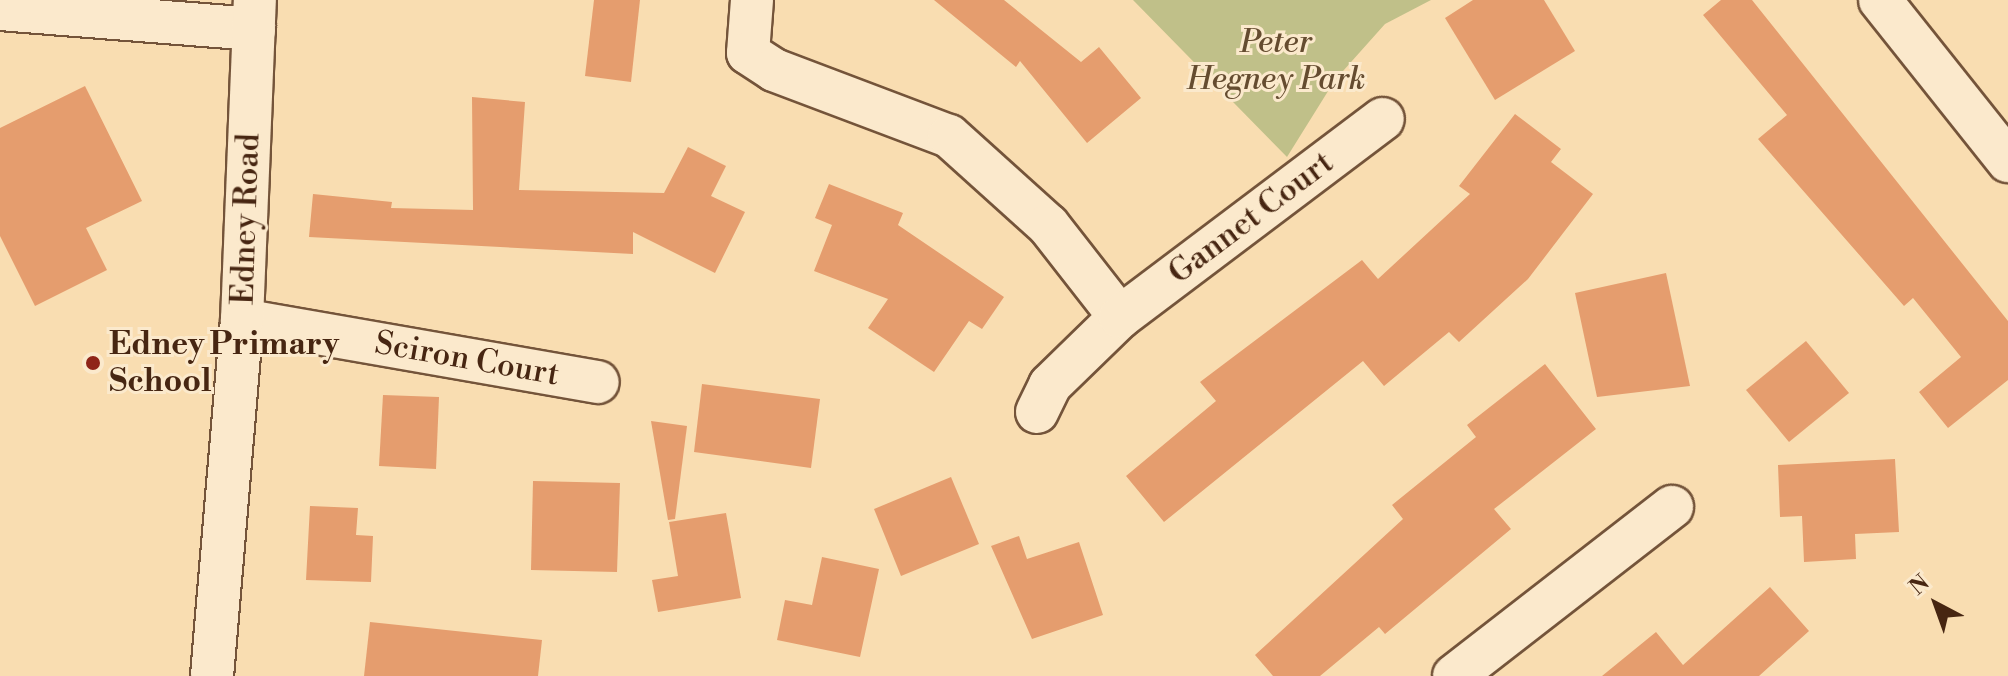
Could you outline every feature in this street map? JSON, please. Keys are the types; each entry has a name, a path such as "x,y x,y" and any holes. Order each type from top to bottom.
{"street":[{"path":"752,0 748,53 774,70 949,136 1048,225 1120,317"},
{"path":"1880,0 2008,161"},
{"path":"0,9 254,14"},
{"name":"Edney Road","path":"212,676 242,320 254,14"},
{"name":"Gannet Court","path":"1037,412 1050,385 1120,317 1383,119"},
{"name":"Sciron Court","path":"242,320 598,382"},
{"path":"1454,676 1672,507"}],"green space":[{"name":"Peter Hegney Park","path":"1133,0 1431,0 1385,24 1335,80 1287,157"}],"building":[{"path":"594,0 640,0 631,82 585,76"},
{"path":"934,0 1004,0 1081,62 1099,47 1141,98 1087,143 1020,61 1016,67"},
{"path":"1473,0 1544,0 1575,51 1495,100 1445,18"},
{"path":"1721,0 1752,0 2008,321 2008,380 1948,428 1919,392 1961,357 1913,298 1904,306 1758,139 1787,115 1703,15"},
{"path":"85,86 142,201 86,228 107,270 35,306 0,236 0,128"},
{"path":"472,97 525,102 519,190 664,193 688,147 726,166 711,196 745,212 715,273 633,232 633,254 309,237 313,194 392,202 391,208 473,210"},
{"path":"1515,114 1561,149 1551,162 1593,194 1528,279 1459,342 1449,332 1384,386 1363,361 1164,522 1126,476 1216,401 1200,382 1362,260 1378,279 1470,194 1459,186"},
{"path":"829,184 903,213 898,225 1004,297 982,329 969,321 934,372 868,328 888,299 814,271 832,225 815,218"},
{"path":"1666,273 1690,386 1597,397 1575,293"},
{"path":"1806,341 1849,393 1789,442 1746,390"},
{"path":"1545,364 1596,429 1494,509 1511,529 1385,634 1379,627 1320,676 1273,676 1255,655 1403,519 1392,505 1476,437 1467,425"},
{"path":"702,384 820,399 811,468 694,452"},
{"path":"383,395 439,397 436,469 379,466"},
{"path":"651,421 687,426 675,519 668,520"},
{"path":"1895,459 1899,532 1855,534 1856,559 1804,562 1802,516 1780,517 1778,465"},
{"path":"951,477 979,544 901,576 874,509"},
{"path":"533,481 620,483 617,572 531,570"},
{"path":"310,506 358,508 356,535 373,536 371,582 306,580"},
{"path":"726,513 741,598 658,612 652,580 678,576 669,522"},
{"path":"1019,536 1027,559 1079,542 1103,615 1032,639 991,546"},
{"path":"822,557 879,569 860,657 777,640 785,600 812,605"},
{"path":"1770,587 1809,631 1759,676 1602,676 1656,632 1683,665"},
{"path":"370,622 542,640 538,676 364,676"}],"place":[{"name":"Edney Primary School","path":"93,363"}]}
